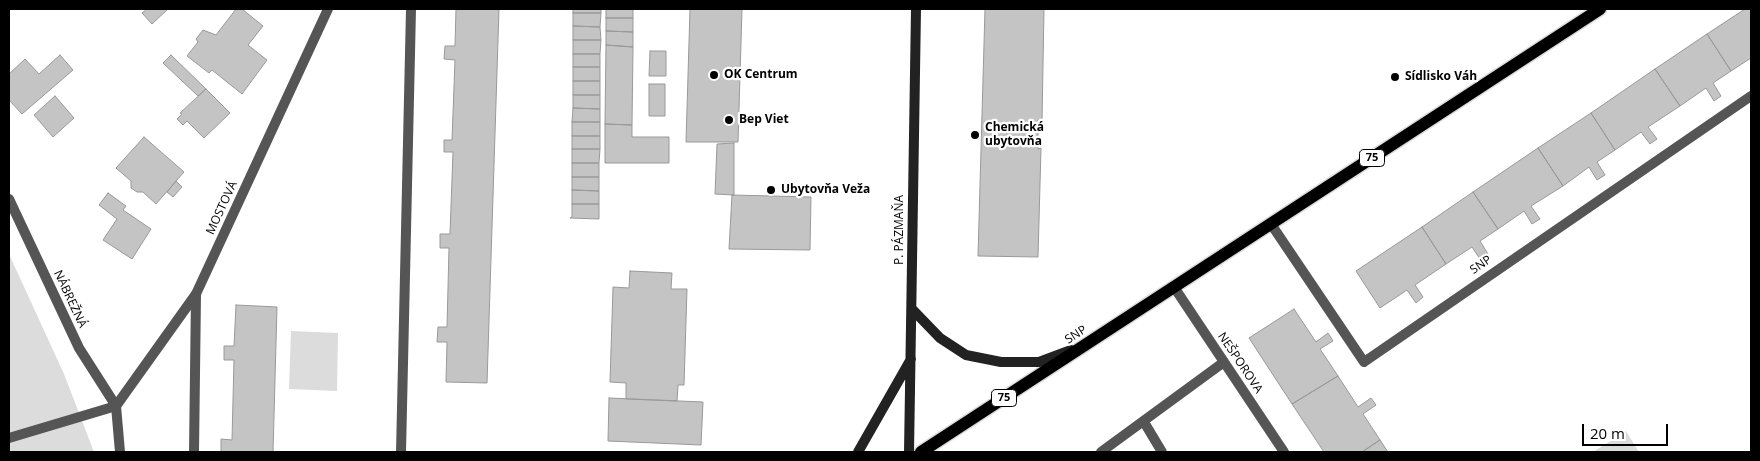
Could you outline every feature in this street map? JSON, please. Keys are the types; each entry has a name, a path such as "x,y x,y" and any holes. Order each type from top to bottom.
{"main road":[{"name":"P. PÁZMAŇA","path":"909,452 912,358 912,184 916,9"},
{"name":"SNP","path":"921,452 1600,9"},
{"path":"912,309 940,338 966,355 1000,362 1038,362 1088,344"},
{"path":"858,452 912,358"}],"street":[{"name":"MOSTOVÁ","path":"116,406 196,294 328,9"},
{"path":"401,452 411,9"},
{"name":"SNP","path":"1271,224 1364,362 1751,96"},
{"name":"NÁBREŽNÁ","path":"9,199 79,348 116,406"},
{"name":"NEŠPOROVA","path":"1174,287 1284,452"},
{"path":"194,452 196,294"},
{"path":"1101,452 1224,362"},
{"path":"9,438 116,406 120,452"},
{"path":"1144,422 1162,452"}],"shaded area":[{"path":"9,254 64,374 94,452 9,452"},
{"path":"291,331 338,333 337,391 289,389"},
{"path":"1626,431 1639,452 1593,452"}],"building":[{"path":"147,9 168,9 152,24 142,13"},
{"path":"236,9 242,9 263,26 248,45 267,60 242,94 212,70 209,73 187,56 198,42 196,39 203,30 216,35"},
{"path":"456,9 499,9 487,383 446,382 447,342 437,342 438,327 447,327 449,248 440,248 440,234 450,234 453,152 444,152 444,140 452,140 455,60 444,59 445,46 455,46"},
{"path":"573,9 601,9 601,13 573,13"},
{"path":"606,9 633,9 633,18 606,18"},
{"name":"OK Centrum","path":"690,9 742,9 738,142 686,142"},
{"path":"985,9 1044,9 1042,121 1038,120 1038,149 1041,148 1038,257 978,256"},
{"path":"1745,9 1751,9 1751,58 1731,71 1707,34"},
{"path":"573,13 601,13 600,27 573,26"},
{"path":"606,18 633,18 633,32 606,31"},
{"path":"573,26 600,27 601,40 573,40"},
{"path":"606,31 633,32 633,47 606,45"},
{"path":"1707,34 1731,71 1713,83 1721,96 1714,101 1706,88 1680,106 1655,69"},
{"path":"573,40 601,40 600,54 573,54"},
{"path":"606,45 633,47 632,125 605,124"},
{"path":"650,51 666,51 666,76 649,76"},
{"path":"573,54 600,54 600,67 573,67"},
{"path":"60,55 73,70 22,114 9,100 9,74 25,59 39,74"},
{"path":"171,55 206,89 198,96 163,63"},
{"path":"573,67 600,67 600,81 573,81"},
{"path":"1655,69 1680,106 1648,127 1657,139 1650,144 1641,132 1615,150 1591,113"},
{"path":"573,81 600,81 600,95 573,95"},
{"path":"649,84 665,84 665,116 649,116"},
{"path":"206,89 230,113 204,138 187,121 183,125 177,119 182,114 180,113"},
{"path":"573,95 600,95 600,109 573,108"},
{"path":"55,96 74,118 53,137 34,115"},
{"path":"573,108 600,109 600,122 572,122"},
{"path":"1591,113 1615,150 1597,162 1605,175 1597,180 1589,167 1563,186 1538,148"},
{"path":"572,122 600,122 600,136 572,136"},
{"path":"605,124 632,125 632,137 669,137 669,163 605,163"},
{"path":"572,136 600,136 600,149 572,149"},
{"path":"144,137 184,172 156,204 143,192 137,192 131,188 131,181 116,168"},
{"path":"734,143 734,195 715,194 717,144"},
{"path":"1538,148 1563,186 1531,206 1540,219 1532,224 1524,211 1498,229 1473,192"},
{"path":"572,149 600,149 599,163 572,163"},
{"path":"572,163 599,163 599,177 572,177"},
{"path":"572,177 599,177 599,191 572,190"},
{"path":"176,181 182,187 173,197 167,192"},
{"path":"572,190 599,191 599,204 572,204"},
{"path":"1473,192 1498,229 1480,241 1488,254 1480,259 1472,247 1446,264 1422,227"},
{"path":"108,193 126,206 123,210 151,229 132,259 103,240 117,219 99,205"},
{"path":"732,195 811,197 810,250 729,249"},
{"path":"572,204 599,204 599,219 570,218 572,217"},
{"path":"1422,227 1446,264 1415,285 1423,297 1416,303 1407,290 1380,308 1356,271"},
{"path":"630,271 672,273 671,289 687,289 684,385 678,385 677,401 626,399 626,383 610,382 613,287 629,288"},
{"path":"236,305 277,307 273,452 221,452 221,439 232,440 234,360 224,360 224,346 234,346"},
{"path":"1294,309 1316,342 1328,333 1333,341 1320,349 1338,376 1292,404 1249,338"},
{"path":"1338,376 1358,407 1371,398 1376,405 1363,414 1380,440 1362,452 1324,452 1292,404"},
{"path":"609,398 703,402 701,445 608,441"},
{"path":"1380,440 1388,452 1362,452"}],"place":[{"name":"OK Centrum","path":"714,75"},
{"name":"Sídlisko Váh","path":"1395,77"},
{"name":"Bep Viet","path":"729,120"},
{"name":"Chemická ubytovňa","path":"975,135"},
{"name":"Ubytovňa Veža","path":"771,190"}]}
